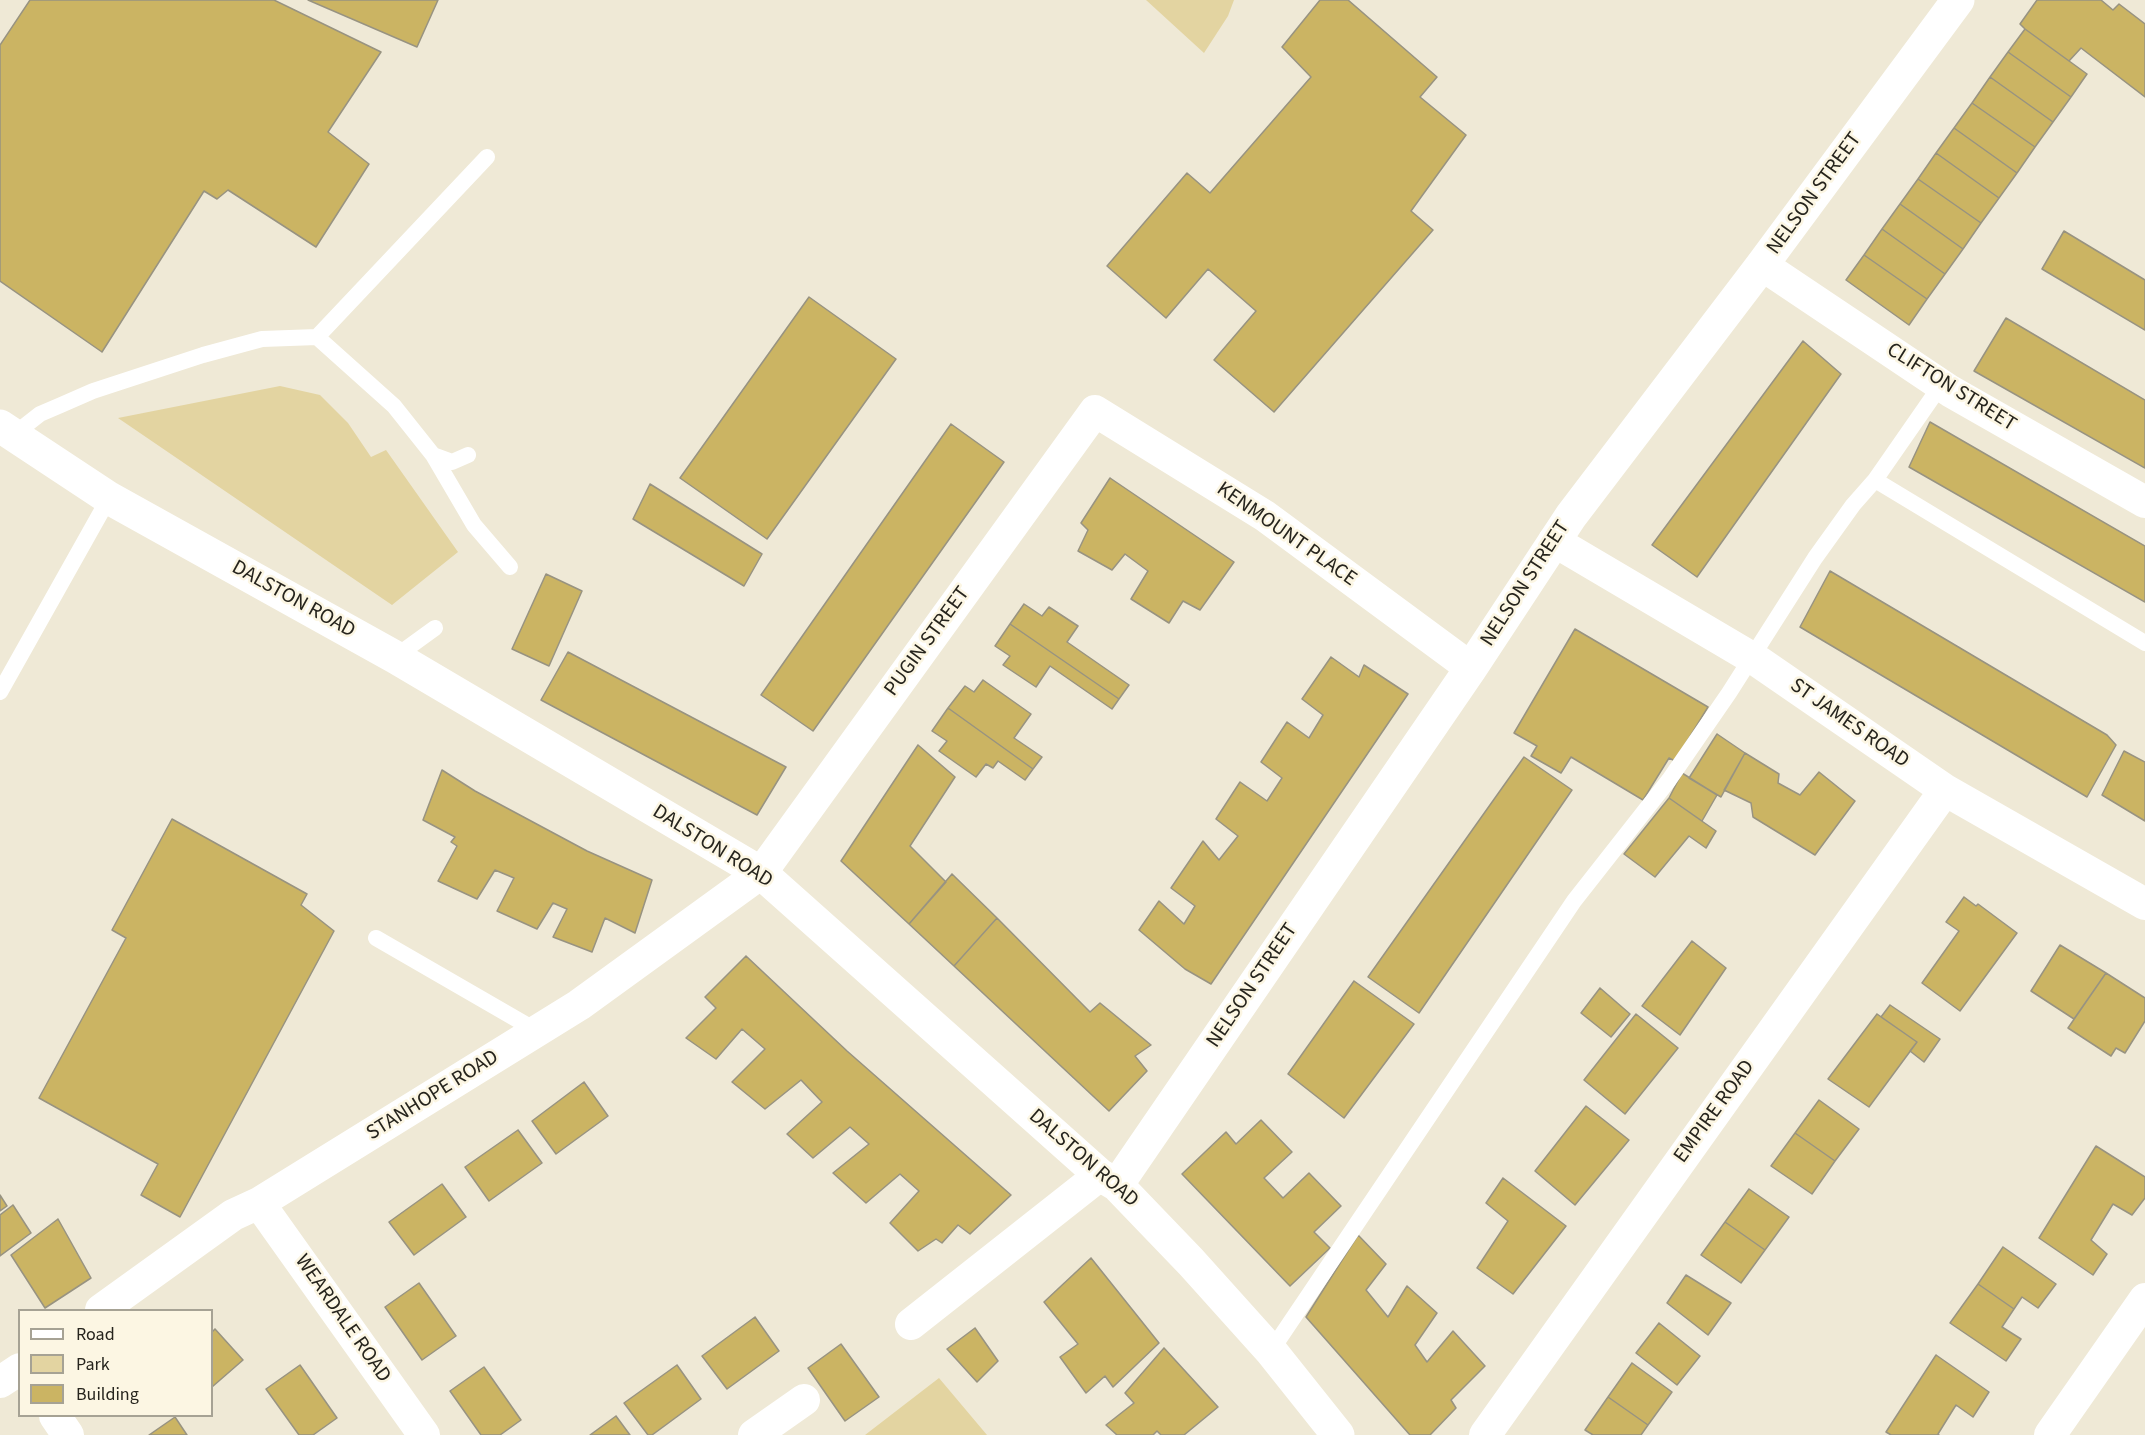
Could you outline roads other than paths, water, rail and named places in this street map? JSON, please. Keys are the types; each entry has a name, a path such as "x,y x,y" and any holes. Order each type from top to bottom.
{"main road":[{"name":"NELSON STREET","path":"1109,1180 1471,668 1571,516 1762,265 1958,0"},
{"name":"DALSTON ROAD","path":"6,431 109,498 395,657 761,873 1109,1180 1191,1262 1271,1350 1338,1435"}],"street":[{"name":"CLIFTON STREET","path":"1762,265 1941,385 2145,502"},
{"name":"KENMOUNT PLACE","path":"1095,411 1265,516 1471,668"},
{"name":"PUGIN STREET","path":"761,873 1095,411"},
{"name":"ST JAMES ROAD","path":"1554,542 1751,657 1945,790 2145,904"},
{"name":"EMPIRE ROAD","path":"1485,1435 1945,790"},
{"name":"STANHOPE ROAD","path":"104,1309 234,1215 259,1203 579,1005 761,873"},
{"path":"911,1324 1109,1180"},
{"name":"WEARDALE ROAD","path":"259,1203 424,1435"},
{"path":"2050,1435 2145,1299"},
{"path":"754,1435 804,1400"},
{"path":"56,1417 68,1435"}],"lane":[{"path":"317,337 487,157"},
{"path":"6,431 93,391 262,339 317,337 394,405 433,455 474,525 510,567"},
{"path":"1271,1350 1574,901 1670,780 1815,558 1853,505 1875,480 1941,385"},
{"path":"433,455 452,462 468,455"},
{"path":"1875,480 2145,643"},
{"path":"0,692 109,498"},
{"path":"395,657 435,628"},
{"path":"376,938 537,1031"}]}
